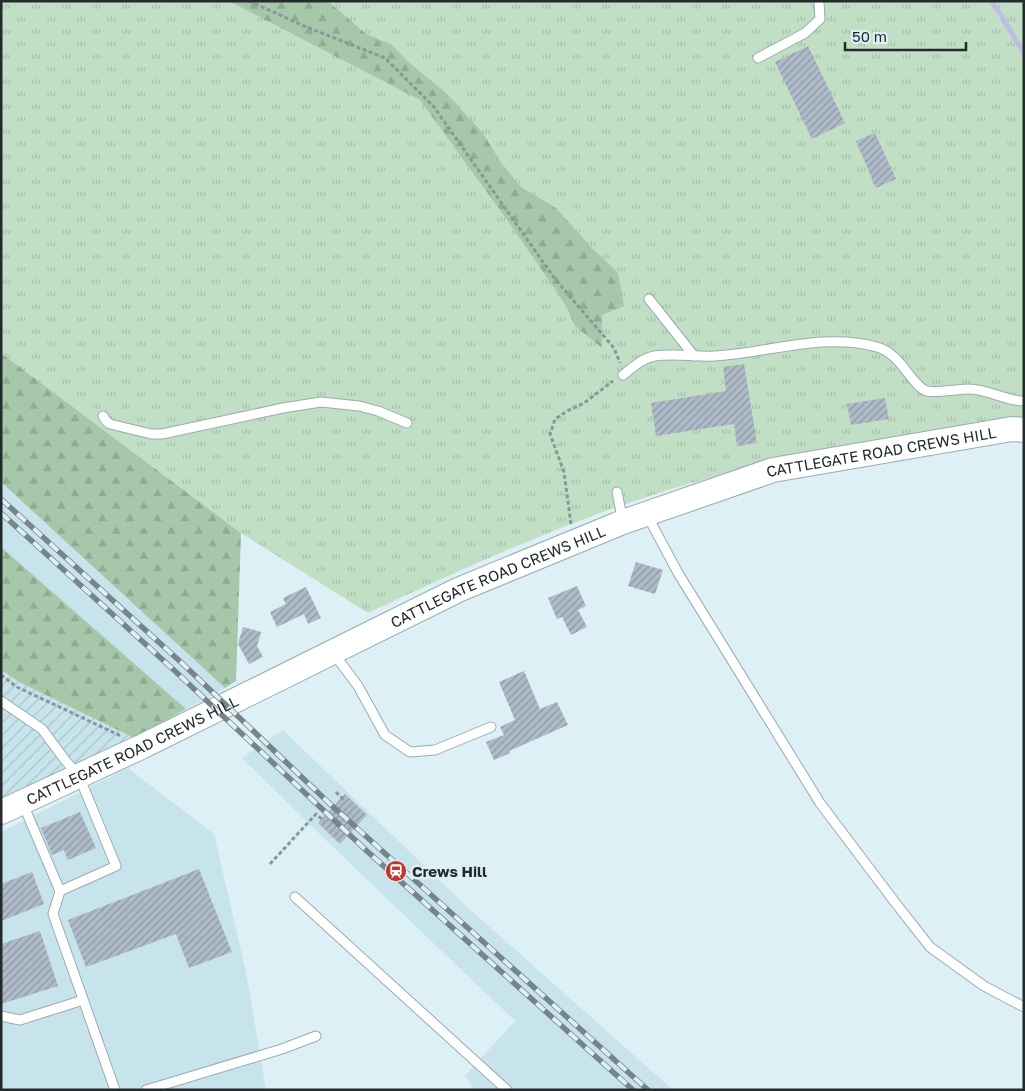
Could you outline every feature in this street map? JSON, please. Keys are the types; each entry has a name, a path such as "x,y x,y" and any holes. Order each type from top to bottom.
{"street":[{"name":"CATTLEGATE ROAD CREWS HILL","path":"1,812 141,747 458,590 623,522 773,470 1012,429 1024,430"}],"lane":[{"path":"758,58 805,33 820,19 819,1"},
{"path":"649,299 694,356"},
{"path":"623,375 639,362 653,356 715,356 827,342 858,343 887,350 918,384 927,391 980,390 1016,401 1024,401"},
{"path":"103,416 110,424 156,435 283,408 321,402 359,406 378,411 407,423"},
{"path":"617,492 623,522"},
{"path":"647,514 678,573 820,803 894,901 930,947 984,986 1024,1007"},
{"path":"332,652 358,686 384,736 410,752 435,750 491,727"},
{"path":"1,700 42,729 79,776 116,866 60,891"},
{"path":"22,801 60,891 53,914 115,1090"},
{"path":"296,897 507,1090"},
{"path":"1,1016 20,1020 83,1000"},
{"path":"146,1090 282,1049 316,1036"}],"path":[{"path":"248,1 304,26 385,58 434,107 555,279 614,348 623,375 606,385 584,403 555,419 550,434 564,472 574,541"},
{"path":"1,675 17,687 141,747"},
{"path":"336,792 344,800"},
{"path":"270,864 316,814 324,821"}],"shaded area":[{"path":"1,482 225,688 186,709 1,547"},
{"path":"1,670 19,682 134,738 1,804"},
{"path":"283,730 465,905 673,1090 475,1090 465,1076 515,1021 242,758"},
{"path":"128,768 214,834 246,972 266,1090 1,1090 1,832"}],"green space":[{"path":"1,1 1024,1 1024,419 800,458 756,467 668,490 591,516 554,531 479,562 368,613 241,533 1,353"},
{"path":"229,1 328,1 366,34 392,45 406,60 446,93 482,132 502,164 521,187 556,208 590,246 618,273 624,306 602,315 602,348 575,326 557,292 420,100"},
{"path":"1,353 241,533 236,681 225,688 1,482"},
{"path":"1,547 186,709 134,738 19,682 1,670"}],"building":[{"path":"808,46 845,123 812,139 775,62"},
{"path":"875,133 896,179 876,188 856,141"},
{"path":"744,364 757,443 737,446 734,424 656,436 651,403 726,391 723,367"},
{"path":"885,398 889,419 851,425 847,404"},
{"path":"636,562 663,570 655,594 628,586"},
{"path":"577,586 586,606 578,610 587,627 571,635 562,617 557,619 548,598"},
{"path":"306,587 321,618 308,624 304,614 277,627 270,612 286,604 283,598"},
{"path":"243,627 261,632 257,646 263,657 249,664 238,644"},
{"path":"524,671 540,709 557,702 568,725 509,751 510,753 494,760 486,742 504,735 500,727 515,720 499,682"},
{"path":"345,794 367,815 340,844 318,823"},
{"path":"80,812 96,848 68,860 64,850 52,855 41,828"},
{"path":"199,869 232,952 189,968 176,934 86,967 68,920"},
{"path":"32,872 44,904 1,921 1,884"},
{"path":"40,931 58,986 1,1004 1,944"}],"waterway":[{"path":"992,1 1024,53"}],"railway":[{"path":"1,499 184,665 329,803 648,1090"},
{"path":"1,513 175,671 368,852 633,1090"}],"place":[{"name":"Crews Hill","path":"396,871"}]}
